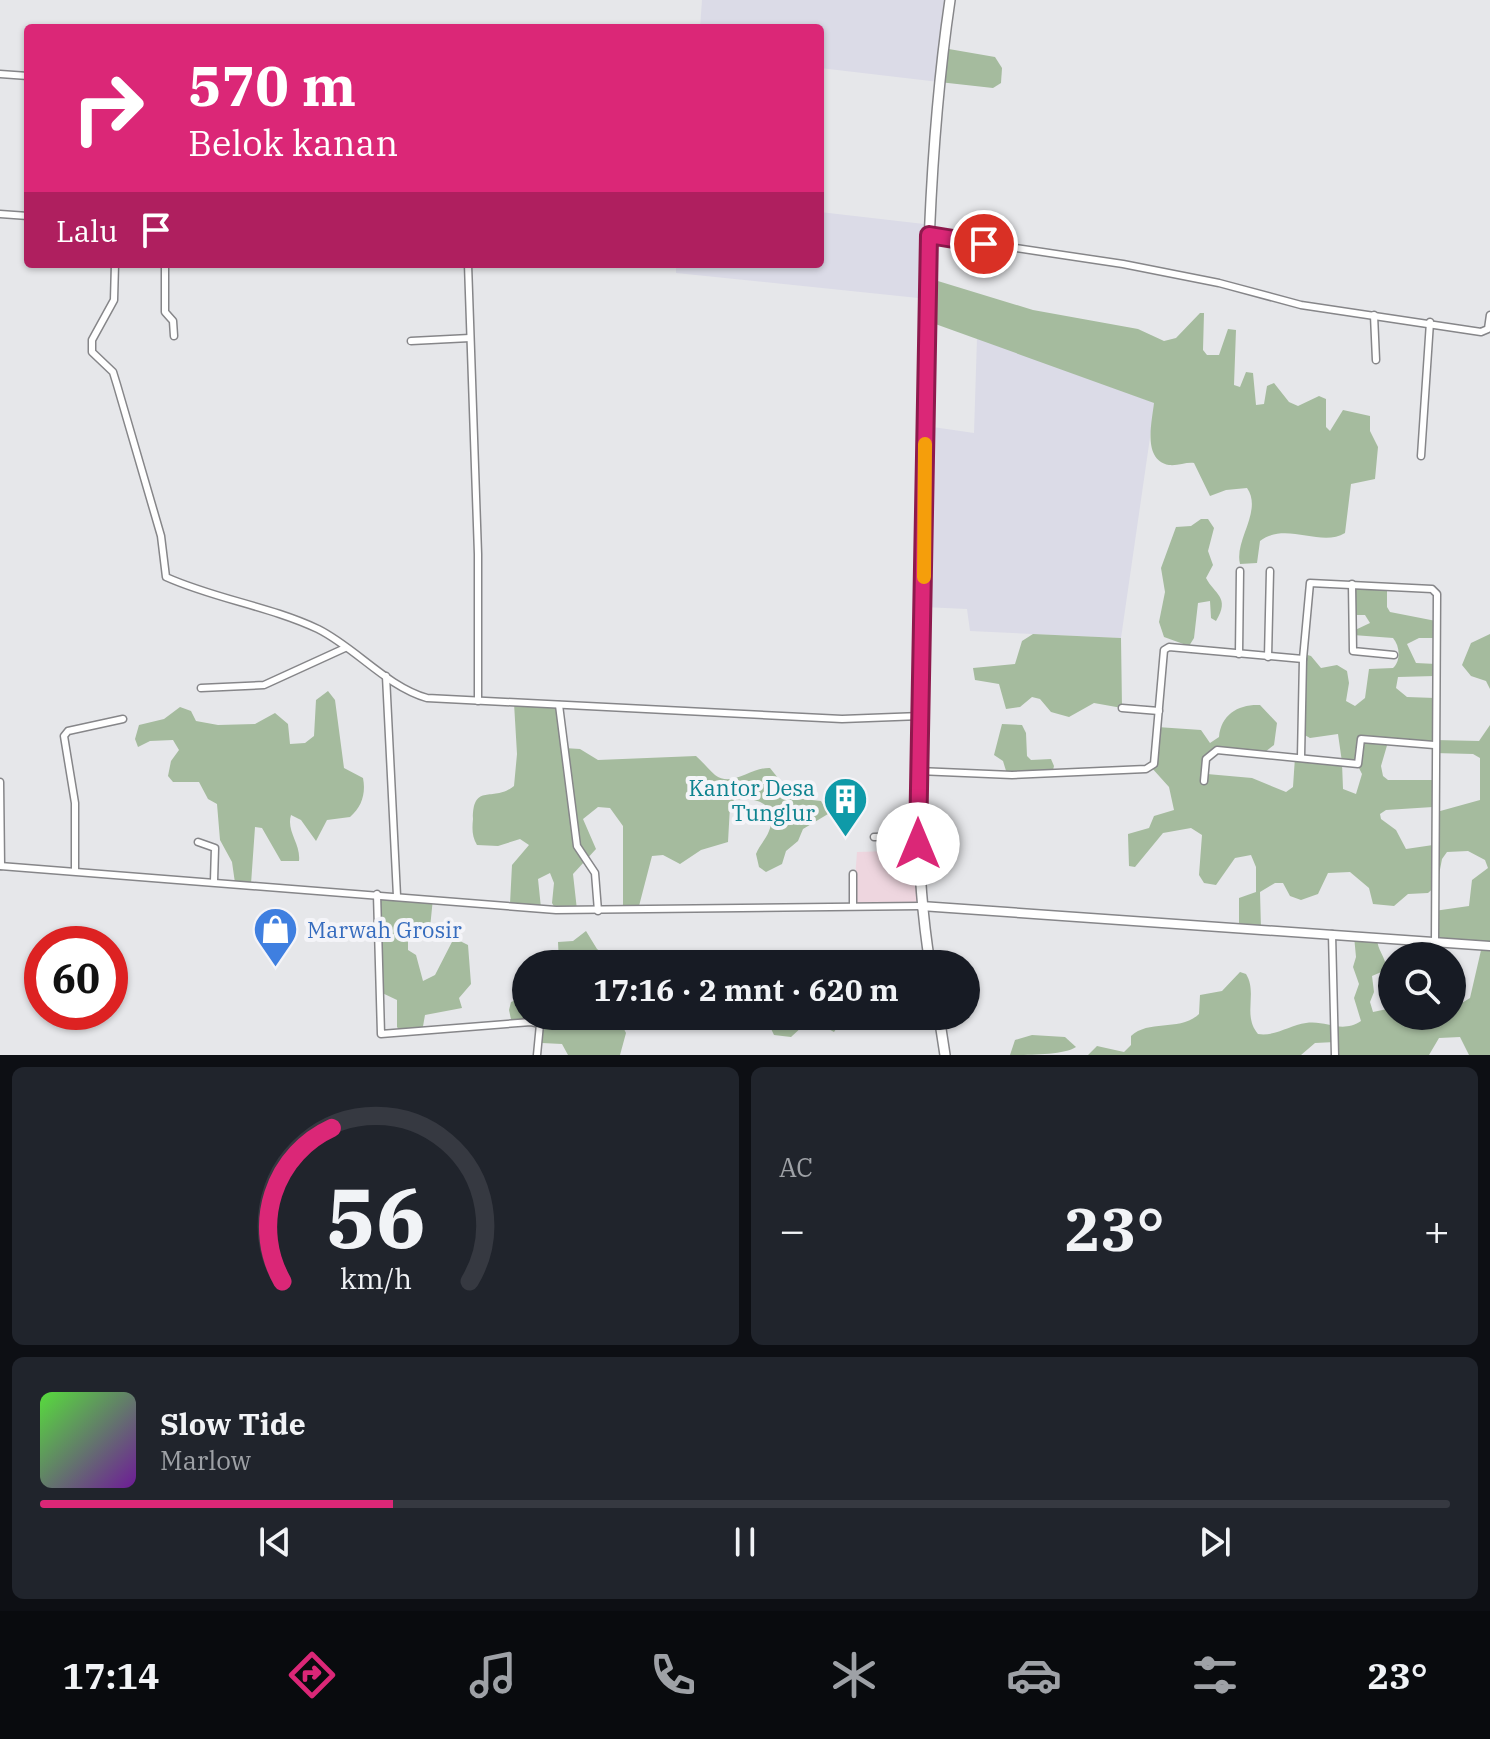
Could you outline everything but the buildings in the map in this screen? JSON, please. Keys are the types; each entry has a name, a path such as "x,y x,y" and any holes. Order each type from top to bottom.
{"main road":[{"path":"928,950 921,906 918,771 929,235 933,129 950,0"},
{"path":"941,1030 945,1055"}],"street":[{"path":"0,74 24,76"},
{"path":"0,214 24,216"},
{"path":"929,235 1123,264 1219,283 1301,305 1486,332 1490,315"},
{"path":"115,268 114,300 92,340 92,352 113,372 161,536 163,573 181,583 289,616 321,631 386,676 427,698 842,719 921,716"},
{"path":"165,268 165,312 173,321 174,336"},
{"path":"468,268 478,554 478,701"},
{"path":"1374,315 1376,360"},
{"path":"1421,456 1430,322"},
{"path":"411,341 470,338"},
{"path":"1239,654 1240,571"},
{"path":"1268,657 1270,571"},
{"path":"0,782 0,866 598,911 921,906 1435,942 1436,590 1313,582 1309,585 1303,659 1301,757"},
{"path":"1352,584 1353,651 1394,655"},
{"path":"918,771 1012,775 1146,769 1154,764 1164,650 1169,647 1303,659"},
{"path":"201,688 264,685 345,648"},
{"path":"386,676 397,896"},
{"path":"559,705 577,846 595,873 598,911"},
{"path":"1122,708 1159,711"},
{"path":"75,871 75,803 64,736 68,731 123,719"},
{"path":"1204,781 1206,759 1217,750 1358,764 1361,739 1434,745"},
{"path":"874,837 918,836"},
{"path":"198,842 215,848 214,881"},
{"path":"853,874 853,905"},
{"path":"377,894 381,1034 531,1022 540,1024 537,1055"},
{"path":"1332,934 1335,1055"},
{"path":"1466,944 1490,946"}],"shaded area":[{"path":"702,0 950,0 939,82 824,68 824,24 700,24"},
{"path":"824,212 924,224 929,235 928,299 676,273 676,268 824,268"},
{"path":"977,338 1155,403 1121,638 970,631 967,609 923,607 926,426 974,433"},
{"path":"918,844 921,906 853,905 857,852 890,851 892,845"}],"green space":[{"path":"943,48 995,57 1002,68 1001,83 993,88 939,82"},
{"path":"928,278 1033,310 1138,329 1164,341 1176,338 1200,313 1204,313 1203,350 1207,355 1219,355 1228,329 1236,330 1234,385 1240,387 1246,372 1253,373 1256,405 1264,404 1267,386 1274,383 1289,402 1298,406 1319,396 1326,399 1326,427 1330,431 1343,410 1370,416 1370,431 1378,447 1375,479 1351,484 1345,533 1325,538 1281,533 1270,536 1260,541 1257,563 1240,564 1241,545 1252,506 1247,488 1226,490 1210,496 1194,463 1169,465 1161,462 1152,448 1154,403 927,321"},
{"path":"1201,519 1208,519 1214,528 1208,551 1213,565 1206,578 1220,596 1222,606 1216,621 1211,618 1210,601 1198,603 1194,638 1189,646 1164,637 1159,622 1165,592 1161,568 1176,527 1191,526"},
{"path":"1352,584 1387,586 1387,607 1390,612 1436,621 1436,638 1419,638 1407,644 1416,663 1436,664 1435,676 1398,677 1396,688 1407,697 1435,698 1435,740 1479,741 1490,725 1490,1055 1469,1055 1460,1037 1439,1038 1429,1055 1339,1055 1335,1042 1315,1043 1301,1055 1088,1055 1097,1046 1124,1052 1131,1045 1131,1036 1138,1031 1191,1019 1199,1014 1200,995 1222,991 1240,972 1246,974 1249,981 1251,1019 1258,1034 1270,1034 1306,1023 1340,1027 1354,1025 1361,1021 1354,998 1359,984 1353,967 1356,957 1354,936 1377,937 1378,973 1372,976 1374,992 1370,1002 1373,1012 1378,1011 1378,1030 1466,1030 1466,1000 1470,998 1482,946 1466,945 1466,942 1435,942 1434,911 1469,906 1472,880 1488,868 1485,860 1468,851 1447,852 1442,859 1437,885 1428,893 1408,894 1394,906 1373,904 1369,888 1350,872 1328,873 1318,894 1301,900 1290,896 1283,883 1275,883 1260,892 1261,929 1239,927 1239,898 1256,892 1256,867 1251,855 1235,858 1216,885 1204,883 1199,875 1202,835 1191,828 1163,833 1135,867 1129,866 1128,834 1149,828 1154,816 1174,810 1169,787 1151,767 1157,727 1201,730 1210,743 1219,737 1223,722 1232,712 1245,706 1260,705 1277,723 1274,745 1265,752 1217,750 1206,759 1207,774 1252,778 1286,792 1293,787 1295,757 1342,762 1338,734 1310,738 1301,733 1304,654 1311,656 1321,668 1337,665 1347,671 1346,701 1355,706 1365,698 1369,669 1393,668 1399,653 1393,638 1353,635 1353,631 1370,623 1365,615 1353,615","holes":["1388,742 1434,746 1434,753 1473,754 1480,758 1480,800 1433,813 1433,845 1406,849 1396,830 1381,819 1380,814 1386,810 1433,807 1434,780 1388,780 1383,776 1381,766","1342,763 1357,764 1362,774 1356,794 1343,789"]},
{"path":"1033,634 1121,638 1122,708 1094,703 1069,717 1051,712 1040,699 1032,697 1020,707 1006,709 999,684 975,680 973,668 1015,664 1022,641"},
{"path":"1490,634 1490,689 1486,681 1471,676 1462,665 1471,643"},
{"path":"328,691 335,700 344,768 363,778 360,804 350,817 327,820 316,841 301,820 291,815 290,827 299,861 281,861 262,828 255,827 251,884 235,883 232,862 220,840 217,804 208,799 199,782 173,782 168,776 171,761 179,750 173,740 150,741 138,747 135,739 139,725 164,719 180,707 191,711 196,721 218,725 255,724 275,713 288,724 290,744 305,743 314,736 316,700"},
{"path":"514,703 559,705 564,748 580,749 598,760 696,756 715,775 728,779 770,768 794,798 821,801 828,814 803,829 798,841 786,851 782,864 766,872 759,867 756,854 769,831 771,814 764,804 757,801 734,800 730,806 728,842 701,850 680,864 663,855 652,856 639,906 623,910 623,826 610,808 598,807 583,819 596,849 573,874 577,910 556,910 552,903 554,883 550,873 538,879 541,908 510,904 512,865 529,845 520,839 498,846 477,845 472,826 474,808 480,797 514,786 517,754"},
{"path":"1002,724 1022,725 1026,733 1027,756 1031,760 1051,759 1054,766 1052,774 1007,774 1003,761 994,755"},
{"path":"377,894 433,898 430,928 408,936 408,950 416,955 423,981 435,975 454,938 468,945 471,984 459,998 462,1008 425,1015 422,1032 402,1034 397,1027 397,1000 378,991"},
{"path":"586,931 598,950 558,950 558,942 573,941"},
{"path":"541,1030 624,1030 626,1033 620,1055 568,1055 562,1044 542,1043"},
{"path":"772,1030 799,1030 791,1037 774,1035"},
{"path":"1032,1035 1065,1037 1076,1047 1055,1053 1010,1055 1015,1040"}],"slow traffic":[{"path":"924,577 925,444"}],"place":[{"name":"Kantor Desa Tunglur","path":"846,839"},
{"name":"Marwah Grosir","path":"276,968"}],"route":[{"path":"918,844 929,235 984,244"}]}
